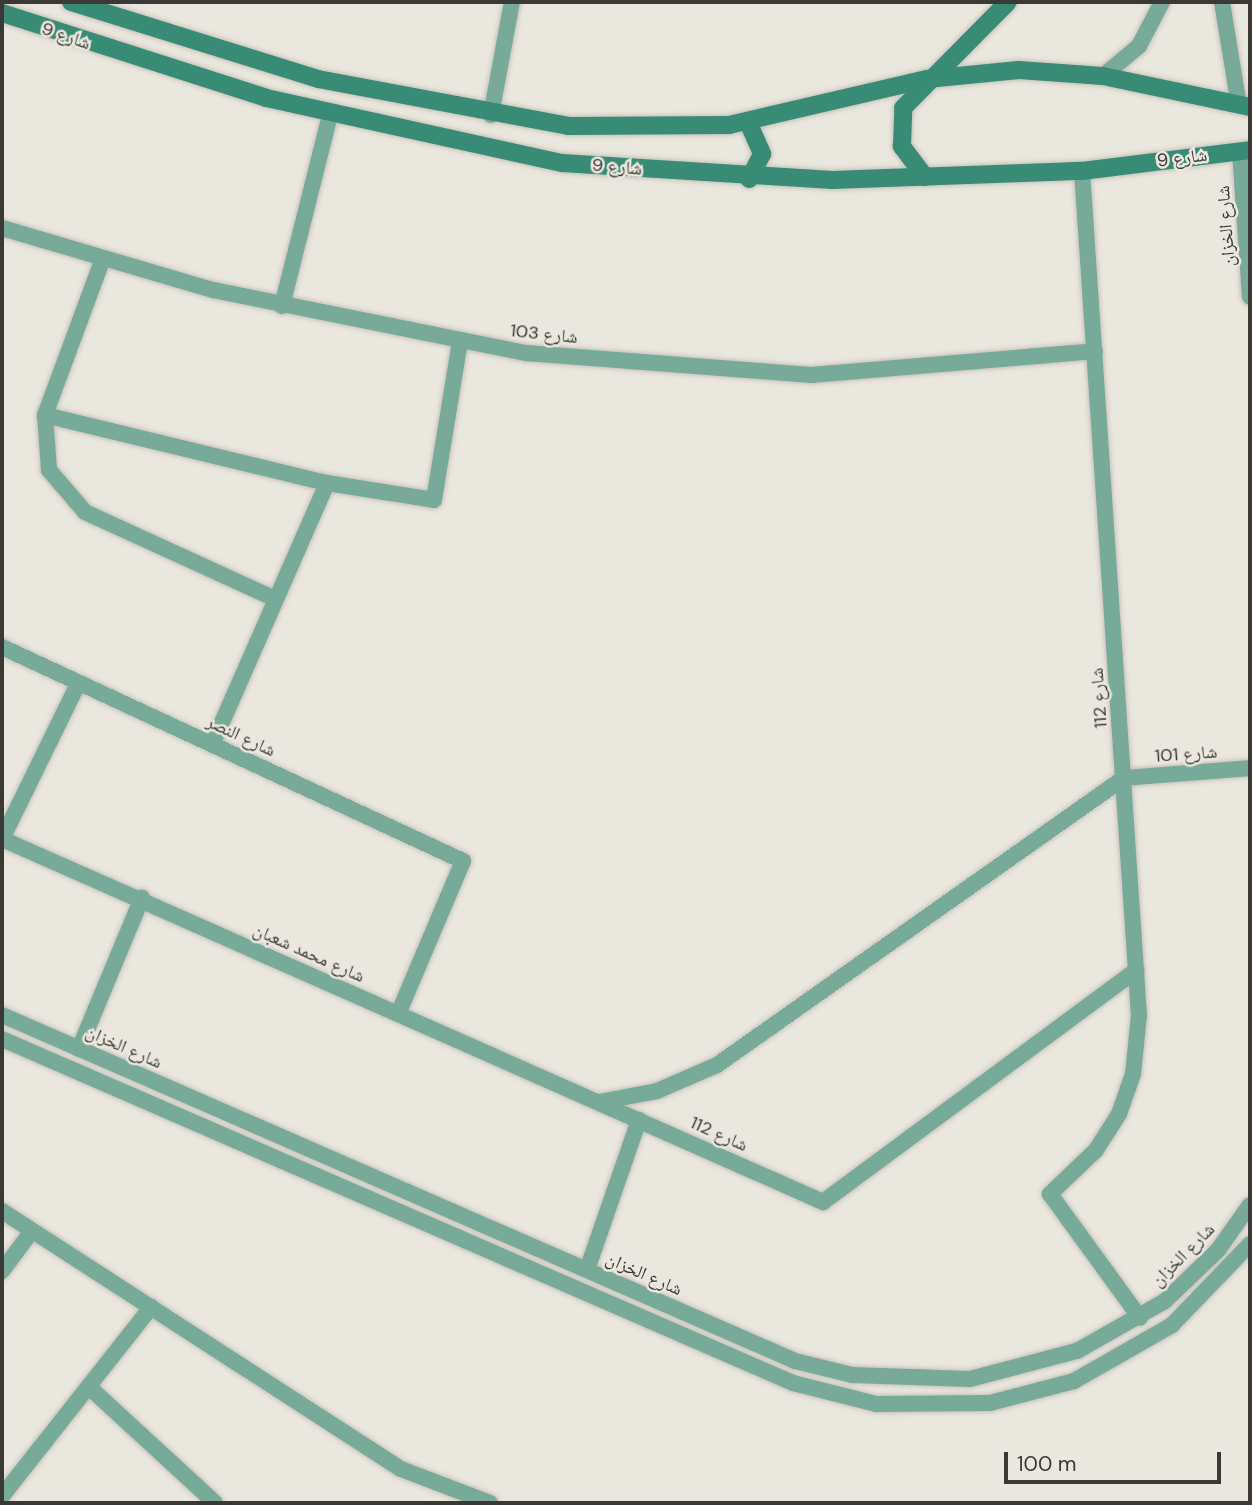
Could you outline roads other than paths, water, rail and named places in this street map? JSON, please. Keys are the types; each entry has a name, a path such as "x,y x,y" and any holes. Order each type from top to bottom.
{"main road":[{"name":"شارع 9","path":"71,2 306,76 491,114 610,129 748,122 927,79 1018,70 1103,76 1245,106"},
{"path":"925,177 905,155 899,127 908,100 1007,2"},
{"name":"شارع 9","path":"2,13 140,61 330,115 562,163 749,179 925,177 1082,170 1245,151"},
{"path":"748,122 762,154 749,179"}],"street":[{"path":"491,114 512,2"},
{"path":"1103,76 1139,46 1162,2"},
{"path":"1222,2 1245,106"},
{"path":"282,306 330,115"},
{"name":"شارع الخزان","path":"1245,151 1250,297"},
{"name":"شارع 112","path":"1082,170 1137,970 1133,1074 1119,1114 1097,1150 1050,1194 1140,1318"},
{"name":"شارع 103","path":"2,228 102,261 282,306 460,342 727,373 811,375 1095,351"},
{"path":"102,261 45,415 48,470 85,512 275,599"},
{"path":"45,415 327,483 434,500 460,342"},
{"path":"213,743 327,483"},
{"name":"شارع النصر","path":"2,647 77,686 213,743 463,862 398,1014"},
{"path":"2,839 77,686"},
{"name":"شارع 101","path":"1124,778 1250,768"},
{"path":"600,1102 657,1091 718,1065 1124,778"},
{"name":"شارع محمد شعبان","path":"2,839 142,898 600,1102"},
{"path":"79,1048 142,898"},
{"name":"شارع 112","path":"600,1102 823,1202 1137,970"},
{"name":"شارع الخزان","path":"2,1015 795,1361 882,1380 940,1382 1028,1368 1140,1318 1202,1268 1250,1205"},
{"path":"2,1039 793,1383 904,1407 999,1401 1101,1369 1193,1308 1250,1244"},
{"path":"587,1270 639,1120"},
{"path":"380,1203 386,1182"},
{"path":"2,1211 401,1469 490,1503"},
{"path":"2,1271 32,1231"},
{"path":"2,1496 151,1307"},
{"path":"89,1387 215,1503"}]}
